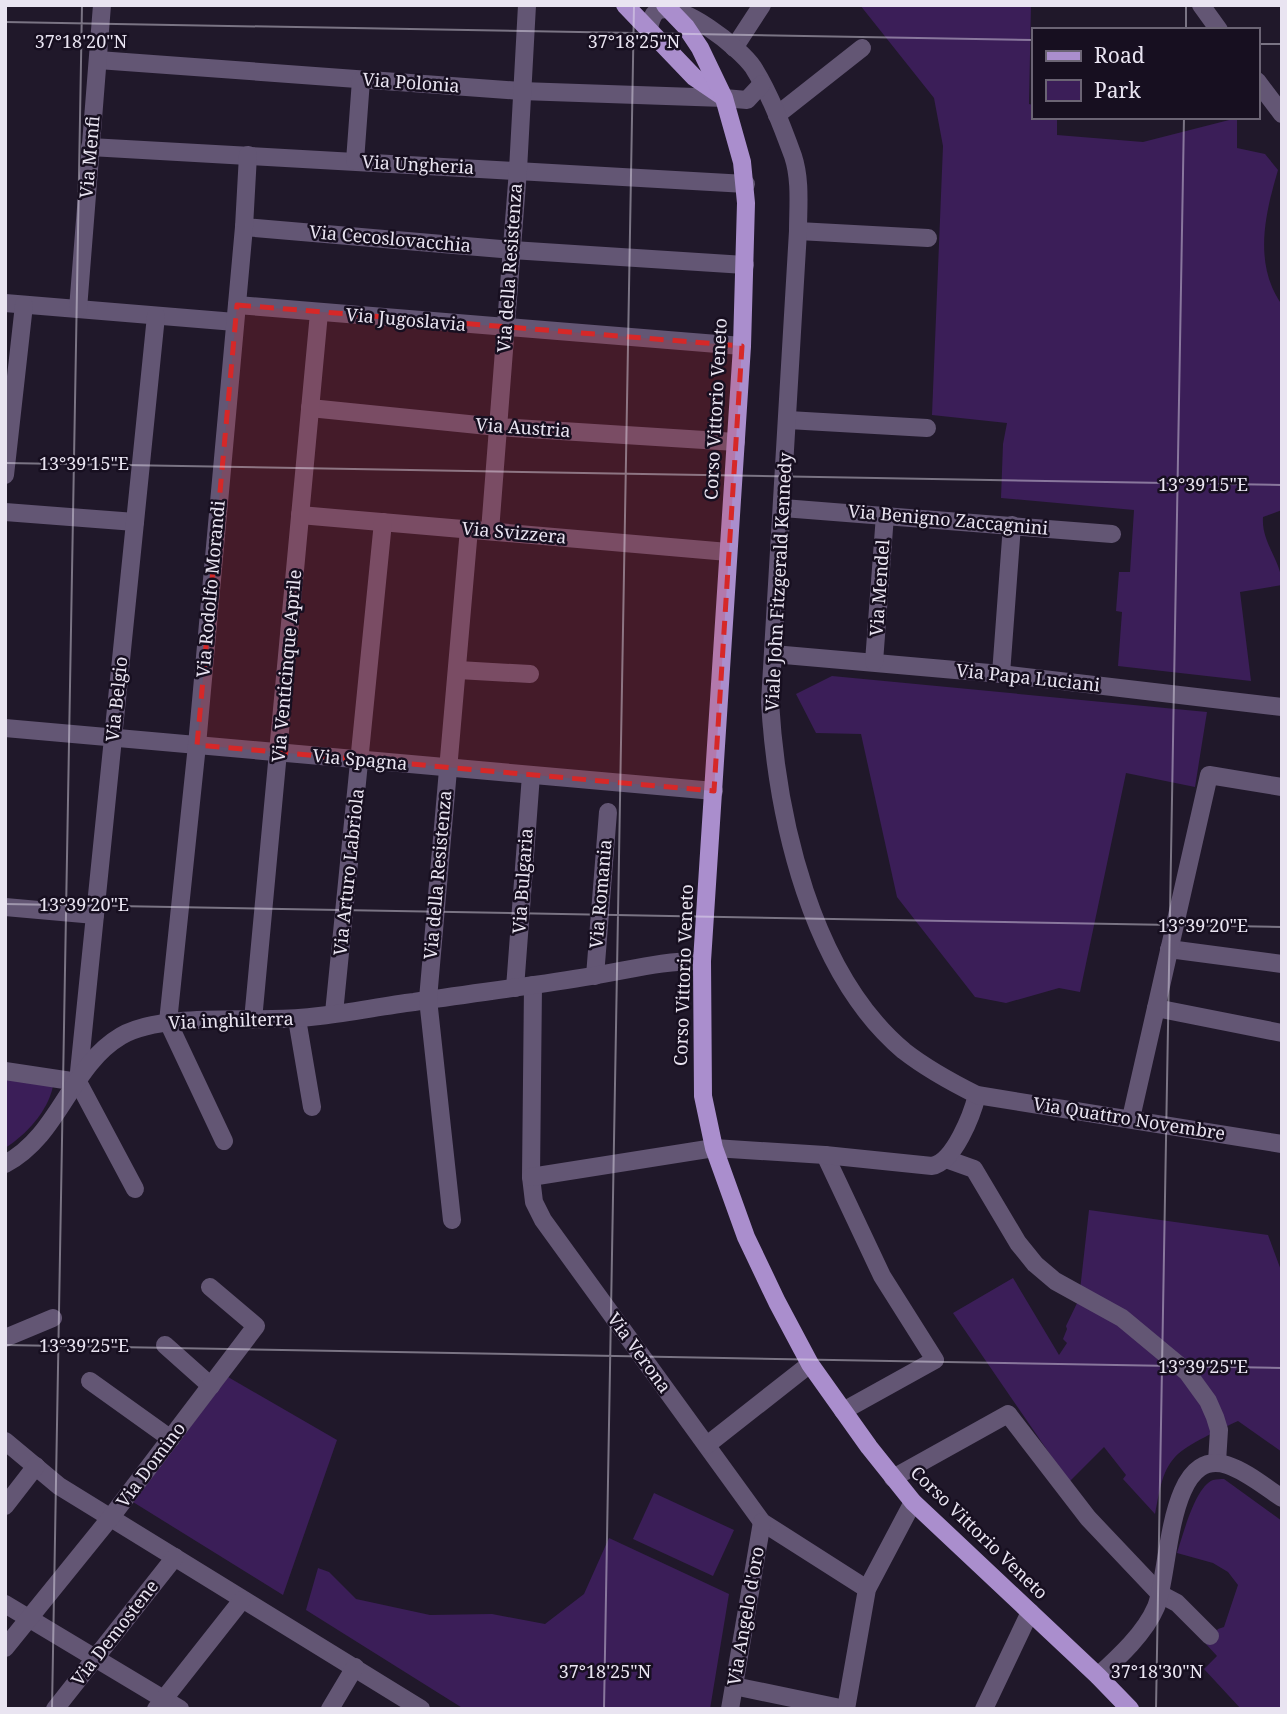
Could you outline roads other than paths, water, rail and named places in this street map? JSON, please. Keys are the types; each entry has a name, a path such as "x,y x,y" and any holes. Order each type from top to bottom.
{"main road":[{"path":"625,5 694,77 724,98"},
{"name":"Corso Vittorio Veneto","path":"666,6 700,48 724,98 746,184 742,346 702,961 703,1096 714,1148 746,1237 777,1302 810,1364 843,1411 913,1502 1130,1709"}],"street":[{"name":"Via Menfi","path":"78,309 102,5"},
{"name":"Via della Resistenza","path":"490,531 518,170 527,5"},
{"path":"734,48 762,5"},
{"path":"648,31 652,16 658,9 666,6"},
{"name":"Viale John Fitzgerald Kennedy","path":"666,6 699,16 752,65 777,115 795,165 798,231 770,702 773,742 788,832 818,923 838,966 866,1009 902,1049 935,1074 977,1095"},
{"path":"777,115 862,48"},
{"name":"Via Polonia","path":"98,60 521,91 747,100 762,84"},
{"path":"355,161 360,79"},
{"path":"1259,83 1279,106"},
{"name":"Via Ungheria","path":"90,147 746,184"},
{"name":"Via Rodolfo Morandi","path":"168,1022 197,745 244,227 248,155"},
{"name":"Via Cecoslovacchia","path":"244,227 512,250 745,265"},
{"path":"798,231 928,238"},
{"name":"Via Jugoslavia","path":"5,303 156,316 319,313 742,346"},
{"path":"5,475 24,305"},
{"name":"Via Venticinque Aprile","path":"253,1020 319,313"},
{"name":"Via Belgio","path":"78,1082 156,316"},
{"name":"Via Austria","path":"310,408 498,426 736,442"},
{"path":"788,420 927,428"},
{"name":"Via Benigno Zaccagnini","path":"783,508 1112,534"},
{"path":"5,512 135,522"},
{"name":"Via Svizzera","path":"300,514 728,552"},
{"name":"Via Mendel","path":"874,662 885,515"},
{"name":"Via Arturo Labriola","path":"334,1013 383,522"},
{"path":"1001,674 1012,525"},
{"name":"Via della Resistenza","path":"452,1220 428,999 469,529"},
{"name":"Via Papa Luciani","path":"773,661 874,662 1001,674 1282,708"},
{"path":"458,670 530,674"},
{"name":"Via Spagna","path":"5,728 714,791"},
{"name":"Via Bulgaria","path":"524,987 531,775"},
{"path":"1131,1118 1209,775 1282,787"},
{"name":"Via Romania","path":"595,976 608,812"},
{"path":"5,907 95,915"},
{"path":"1169,949 1282,964"},
{"name":"Via inghilterra","path":"5,1164 29,1147 46,1130 92,1061 122,1035 154,1024 297,1019 524,987 680,960 702,961"},
{"name":"Via Verona","path":"524,987 534,1202 543,1220 762,1522"},
{"path":"1156,1008 1281,1033 1282,1014"},
{"path":"297,1019 312,1107"},
{"path":"168,1022 224,1141"},
{"path":"5,1070 78,1082 135,1189"},
{"path":"531,1177 714,1148 938,1165 946,1159 972,1114 977,1095"},
{"name":"Via Quattro Novembre","path":"977,1095 1282,1144"},
{"path":"825,1155 882,1276 934,1360 843,1411"},
{"path":"946,1159 975,1169 1018,1244 1035,1264 1055,1281 1122,1318 1187,1372 1208,1401 1215,1416 1219,1430 1217,1462"},
{"name":"Via Domino","path":"5,1647 111,1517 256,1326 210,1287"},
{"path":"5,1338 54,1318"},
{"path":"165,1345 211,1386"},
{"path":"707,1445 810,1364"},
{"path":"90,1381 171,1439"},
{"path":"893,1478 1008,1413 1088,1518 1160,1594 1177,1603 1210,1636"},
{"path":"5,1441 59,1486 421,1709"},
{"path":"1098,1676 1122,1653 1150,1617 1160,1594 1176,1506 1192,1475 1203,1466 1217,1462 1230,1465 1282,1498"},
{"path":"5,1506 36,1466"},
{"path":"734,1686 846,1709 867,1589 913,1502"},
{"path":"762,1522 867,1589"},
{"name":"Via Angelo d'oro","path":"730,1709 762,1522"},
{"name":"Via Demostene","path":"55,1709 175,1556"},
{"path":"160,1704 242,1600"},
{"path":"5,1604 95,1657 160,1704 180,1709"},
{"path":"984,1709 1030,1612"},
{"path":"330,1709 355,1667"}]}
